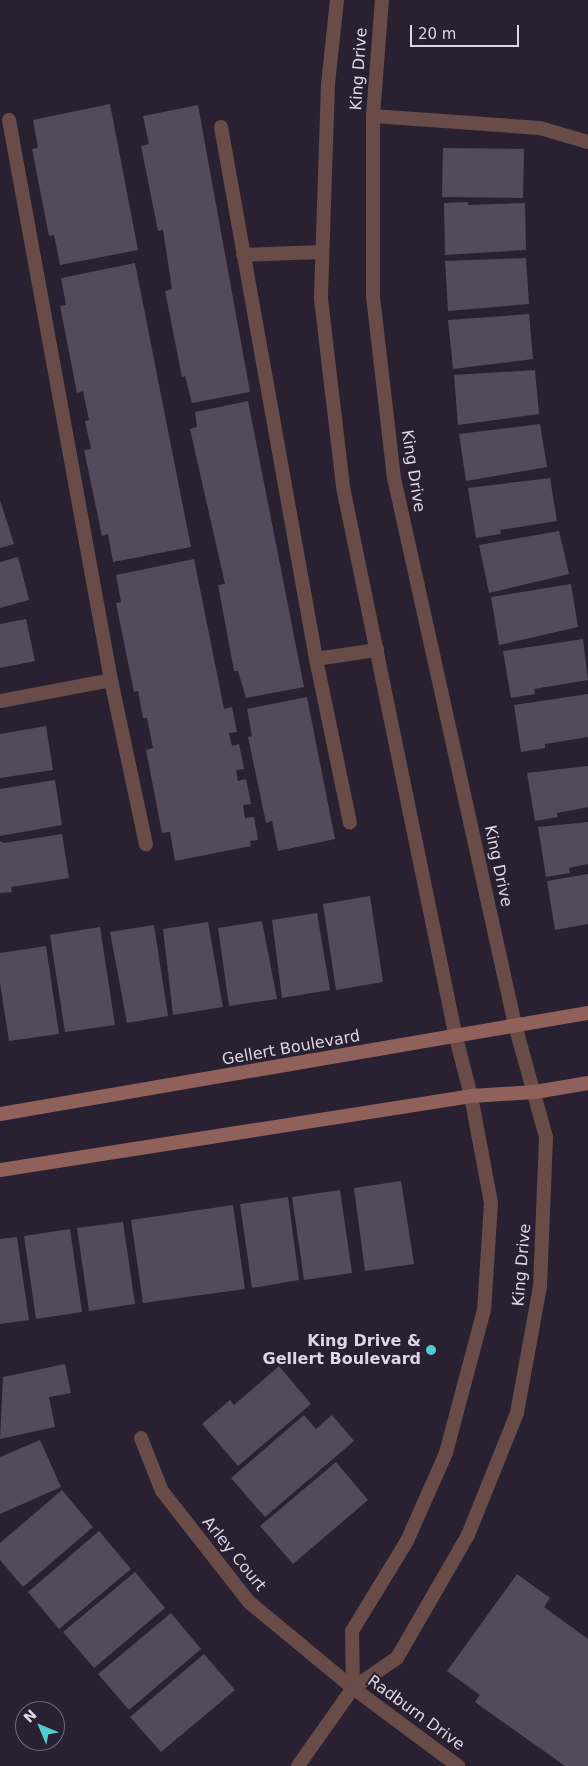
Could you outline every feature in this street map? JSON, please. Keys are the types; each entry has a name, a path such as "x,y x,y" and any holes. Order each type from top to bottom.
{"main road":[{"name":"Gellert Boulevard","path":"0,1114 456,1038 515,1025 588,1013"},
{"path":"0,1170 471,1096 535,1092 588,1082"}],"street":[{"name":"King Drive","path":"337,0 328,84 321,299 343,487 456,1038 471,1096 491,1203 484,1310 446,1453 407,1541 352,1632 353,1688"},
{"name":"King Drive","path":"298,1766 353,1688 397,1658 468,1535 517,1413 540,1287 546,1137 515,1025 394,478 372,296 373,116 382,0"},
{"path":"373,116 540,128 588,142"},
{"path":"9,120 111,680 146,844"},
{"path":"221,127 316,659 350,823"},
{"path":"243,255 322,252"},
{"path":"316,659 377,650"},
{"path":"0,701 111,680"},
{"name":"Arley Court","path":"141,1438 162,1491 249,1602 353,1688"},
{"name":"Radburn Drive","path":"353,1688 458,1766"}],"building":[{"path":"110,104 138,250 60,265 54,235 49,236 32,149 38,148 33,120"},
{"path":"198,105 250,392 192,403 185,376 182,377 165,291 172,289 163,230 158,231 141,146 149,144 143,116"},
{"path":"443,148 524,149 523,198 442,197"},
{"path":"468,202 468,205 525,203 526,250 445,255 444,203"},
{"path":"526,258 529,304 448,311 445,261"},
{"path":"135,263 191,547 113,562 108,534 102,536 84,450 91,449 85,421 89,420 83,391 77,393 60,306 66,305 61,278"},
{"path":"529,314 533,359 453,369 448,320"},
{"path":"535,370 539,414 458,425 454,375"},
{"path":"248,401 304,687 246,698 238,671 234,671 218,585 225,584 190,429 197,427 195,412"},
{"path":"540,424 547,467 466,481 459,434"},
{"path":"550,478 557,521 500,530 501,534 476,538 468,488"},
{"path":"0,500 14,544 0,548"},
{"path":"559,531 569,574 489,593 479,545"},
{"path":"18,557 29,600 0,608 0,562"},
{"path":"194,559 224,709 232,707 237,732 229,733 232,746 239,744 244,769 236,770 238,781 246,779 251,804 243,805 245,818 254,817 258,840 250,841 251,846 175,861 170,832 162,833 146,750 153,748 147,718 143,718 138,691 134,692 116,603 121,602 116,575"},
{"path":"571,584 578,627 499,645 491,597"},
{"path":"26,619 35,661 0,668 0,624"},
{"path":"583,639 588,680 534,689 535,694 511,698 503,651"},
{"path":"588,694 588,737 545,744 545,748 521,752 514,705"},
{"path":"307,697 335,839 278,851 272,821 266,823 248,737 252,736 247,709"},
{"path":"46,726 53,770 0,778 0,734"},
{"path":"588,766 588,807 557,813 558,817 535,821 527,773"},
{"path":"55,780 62,825 0,836 0,789"},
{"path":"588,822 588,864 569,868 570,873 546,877 538,827"},
{"path":"62,834 69,878 11,887 12,892 0,893 0,841 4,843"},
{"path":"588,874 588,924 555,930 547,881"},
{"path":"370,896 383,982 336,990 323,904"},
{"path":"317,913 330,990 282,998 272,920"},
{"path":"262,921 277,999 229,1006 218,928"},
{"path":"208,922 223,1007 173,1015 163,929"},
{"path":"154,925 168,1016 127,1023 110,932"},
{"path":"100,927 115,1025 65,1032 50,935"},
{"path":"46,946 59,1034 9,1041 0,983 0,953"},
{"path":"401,1181 414,1264 365,1271 354,1188"},
{"path":"340,1190 352,1273 304,1280 292,1197"},
{"path":"288,1197 299,1280 252,1288 240,1204"},
{"path":"233,1205 245,1289 143,1303 131,1220"},
{"path":"123,1222 135,1304 89,1311 77,1228"},
{"path":"70,1229 82,1312 36,1319 24,1236"},
{"path":"17,1237 29,1320 0,1324 0,1239"},
{"path":"65,1364 71,1393 49,1397 55,1427 0,1439 3,1377"},
{"path":"279,1366 311,1404 238,1466 202,1424 230,1400 234,1405"},
{"path":"304,1415 316,1429 332,1415 354,1441 265,1517 231,1478"},
{"path":"40,1440 61,1487 0,1514 0,1457"},
{"path":"336,1462 368,1500 293,1564 260,1526"},
{"path":"62,1490 93,1527 23,1587 0,1560 0,1543"},
{"path":"99,1531 131,1569 59,1629 28,1592"},
{"path":"135,1572 165,1608 94,1668 63,1632"},
{"path":"517,1574 550,1598 544,1607 588,1639 588,1766 565,1766 475,1702 480,1695 447,1671"},
{"path":"171,1613 201,1649 129,1710 98,1674"},
{"path":"204,1654 235,1690 161,1752 130,1717"}],"place":[{"name":"King Drive & Gellert Boulevard","path":"431,1350"}]}
